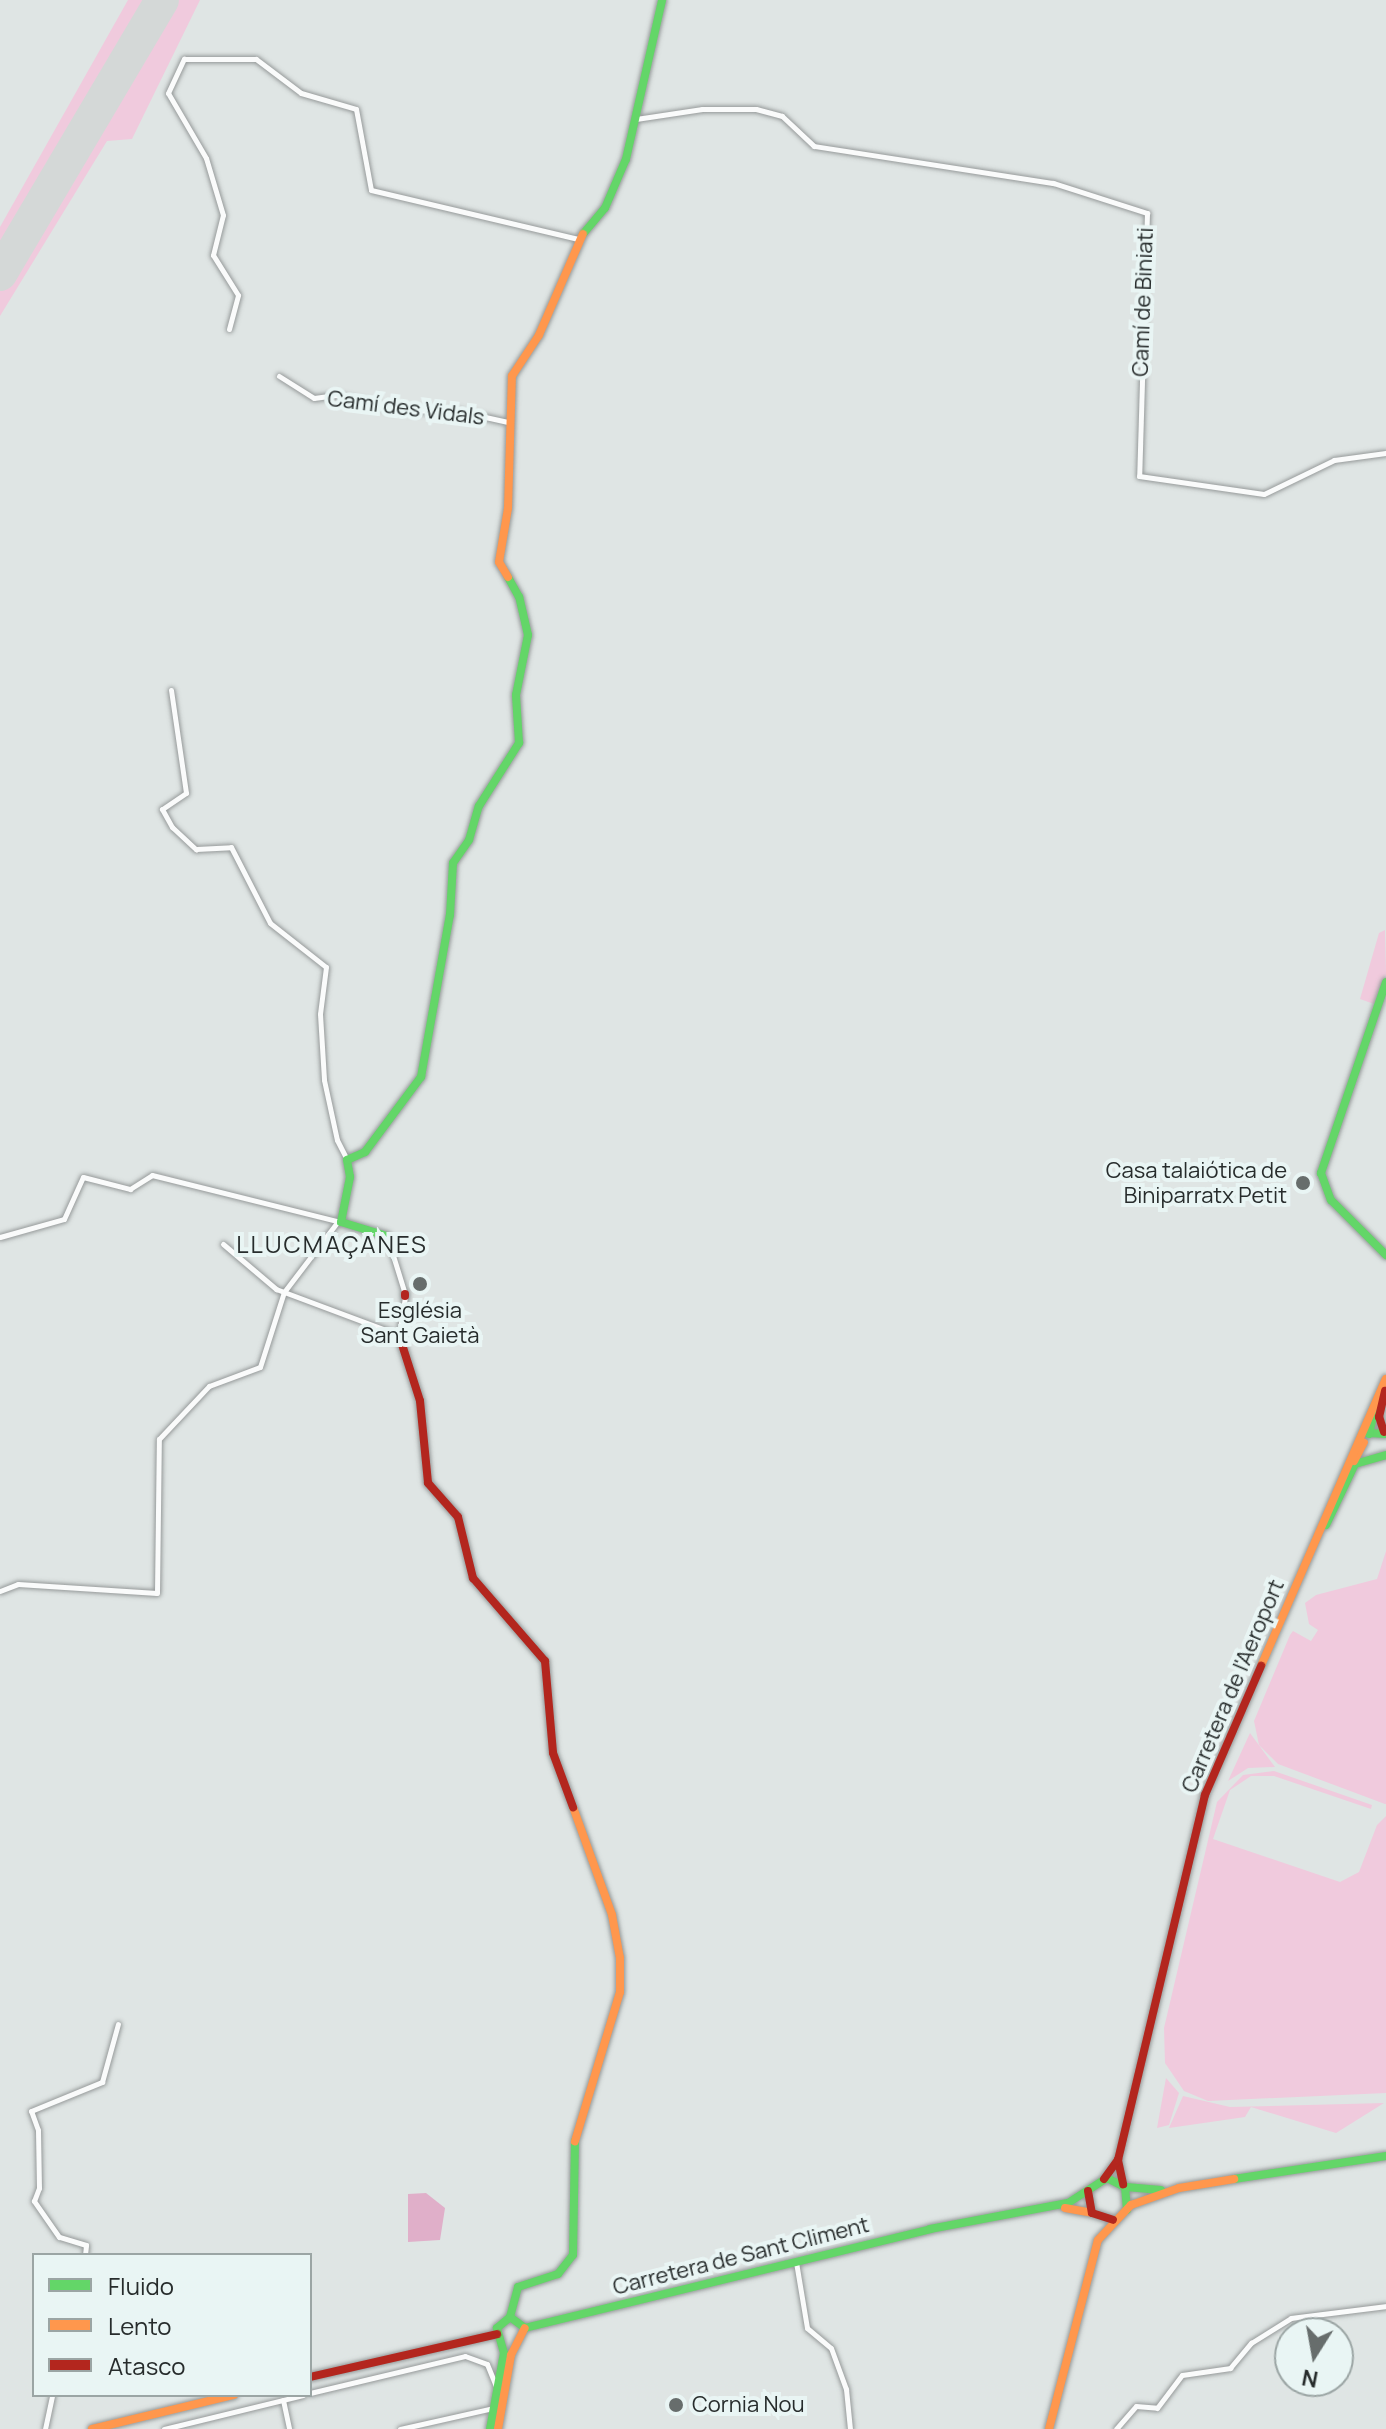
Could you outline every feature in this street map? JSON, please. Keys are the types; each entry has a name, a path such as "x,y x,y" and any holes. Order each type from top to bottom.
{"main road":[{"path":"387,1236 339,1222 350,1177 347,1160 365,1152 421,1077 450,915 453,863 469,840 479,806 519,743 516,695 528,635 519,597 499,562 508,508 508,422 514,370 539,335 579,239 609,199 636,119 662,0"},
{"path":"1386,982 1321,1173 1331,1200 1386,1255"},
{"path":"399,1335 420,1401 428,1483 458,1517 473,1578 545,1661 553,1753 612,1915 620,1958 620,1992 575,2143 573,2255 558,2274 518,2287 510,2317"},
{"path":"1366,1438 1386,1434 1379,1419 1385,1385"},
{"path":"1328,1508 1366,1438 1385,1385"},
{"name":"Carretera de l'Aeroport","path":"1104,2179 1118,2160 1205,1795 1328,1508 1385,1385"},
{"path":"1366,1438 1375,1457"},
{"path":"1279,1625 1353,1467 1362,1458 1386,1455"},
{"path":"960,2222 1068,2203 1104,2179 1144,2191 1386,2156"},
{"name":"Carretera de l'Aeroport","path":"1118,2160 1124,2185"},
{"path":"1124,2185 1127,2210"},
{"path":"1049,2429 1096,2248 1115,2220 1138,2200 1179,2188"},
{"path":"1088,2191 1096,2248"},
{"path":"960,2222 1075,2207 1115,2220"},
{"name":"Carretera de Sant Climent","path":"525,2328 960,2222"},
{"path":"490,2429 501,2374 525,2328 510,2317"},
{"path":"497,2429 503,2344 497,2334 499,2322 510,2317"},
{"path":"312,2377 497,2334"},
{"path":"503,2344 517,2345"},
{"path":"92,2429 226,2397"},
{"path":"494,2403 499,2410 497,2429"}],"street":[{"path":"229,329 238,295 213,255 223,215 206,158 167,91 186,58 256,59 301,93 356,109 371,190 579,239"},
{"name":"Camí de Biniati","path":"636,119 702,109 756,109 782,116 814,146 1053,183 1147,213 1139,476 1264,494 1334,460 1386,453"},
{"name":"Camí des Vidals","path":"279,376 304,394 508,422"},
{"path":"171,690 186,793 162,809 172,827 196,849 231,847 270,923 326,967 320,1014 324,1080 337,1140 347,1160"},
{"path":"0,1237 64,1219 83,1177 130,1189 152,1175 339,1222 284,1292 263,1361 239,1379 209,1386 158,1442 161,1570 157,1593 18,1584 0,1591"},
{"path":"223,1244 284,1292 399,1335 405,1295 387,1236"},
{"path":"85,2253 86,2245 59,2237 34,2201 39,2188 38,2130 31,2111 102,2082 118,2024"},
{"path":"795,2260 807,2328 831,2348 846,2389 850,2429"},
{"path":"1116,2429 1136,2406 1157,2408 1182,2375 1230,2368 1251,2343 1291,2318 1386,2306"},
{"path":"312,2393 465,2356 483,2361 501,2374"},
{"path":"45,2429 52,2397"},
{"path":"164,2429 295,2397"},
{"path":"283,2400 289,2429"},
{"path":"400,2429 494,2403"}],"shaded area":[{"path":"128,0 149,0 0,254 0,227"},
{"path":"171,0 200,0 132,139 107,141 0,316 0,291"},
{"path":"1385,930 1386,974 1374,1004 1360,999 1379,933"},
{"path":"1386,1551 1385,1804 1278,1764 1259,1745 1254,1721 1290,1635 1293,1631 1311,1641 1318,1630 1309,1624 1305,1603 1316,1595 1377,1579"},
{"path":"1250,1733 1275,1767 1248,1768 1228,1781"},
{"path":"1274,1771 1372,1805 1371,1809 1274,1776 1251,1776 1230,1790 1213,1839 1340,1882 1359,1872 1377,1825 1386,1816 1386,2093 1208,2101 1184,2091 1165,2063 1164,2028 1217,1802 1243,1775"},
{"path":"1166,2078 1179,2093 1169,2125 1157,2128"},
{"path":"1183,2096 1230,2107 1384,2103 1336,2133 1251,2107 1245,2117 1169,2128"},
{"path":"426,2193 445,2208 440,2240 408,2242 408,2194"}],"runway":[{"path":"0,274 162,0"}],"traffic: fast":[{"path":"583,234 605,208 626,159 662,0"},
{"path":"387,1236 341,1222 350,1177 347,1160 365,1152 421,1077 450,915 453,863 469,840 479,806 519,743 516,695 528,635 519,597 508,577"},
{"path":"1386,982 1321,1173 1331,1200 1386,1255"},
{"path":"1369,1434 1374,1412"},
{"path":"1369,1433 1386,1434"},
{"path":"1326,1525 1355,1464 1386,1455"},
{"path":"510,2317 518,2287 558,2274 573,2255 575,2141"},
{"path":"1234,2179 1386,2156"},
{"path":"525,2328 930,2229 1068,2203 1107,2178 1125,2187 1127,2210"},
{"path":"1126,2187 1161,2190"},
{"path":"490,2429 504,2353 497,2328 510,2317 525,2328"}],"traffic: slow":[{"path":"508,577 499,562 508,508 512,376 539,335 583,234"},
{"path":"1261,1666 1386,1379"},
{"path":"1354,1461 1364,1442"},
{"path":"573,1807 612,1915 620,1958 620,1992 575,2141"},
{"path":"1049,2429 1098,2240 1131,2205 1179,2188 1234,2179"},
{"path":"1065,2208 1092,2213"},
{"path":"498,2429 511,2355 525,2328"},
{"path":"92,2429 226,2397"}],"traffic: jam":[{"path":"399,1335 420,1401 428,1483 458,1517 473,1578 545,1661 553,1753 573,1807"},
{"path":"1384,1432 1379,1417 1385,1391"},
{"path":"1104,2179 1118,2160 1205,1795 1261,1666"},
{"path":"1118,2160 1123,2184"},
{"path":"1088,2191 1092,2213 1113,2220"},
{"path":"312,2377 497,2334"}],"place":[{"name":"Casa talaiótica de Biniparratx Petit","path":"1303,1183"},
{"name":"Església Sant Gaietà","path":"420,1284"},
{"name":"Cornia Nou","path":"676,2405"}],"district":[{"name":"LLUCMAÇANES","path":"332,1244"}]}
